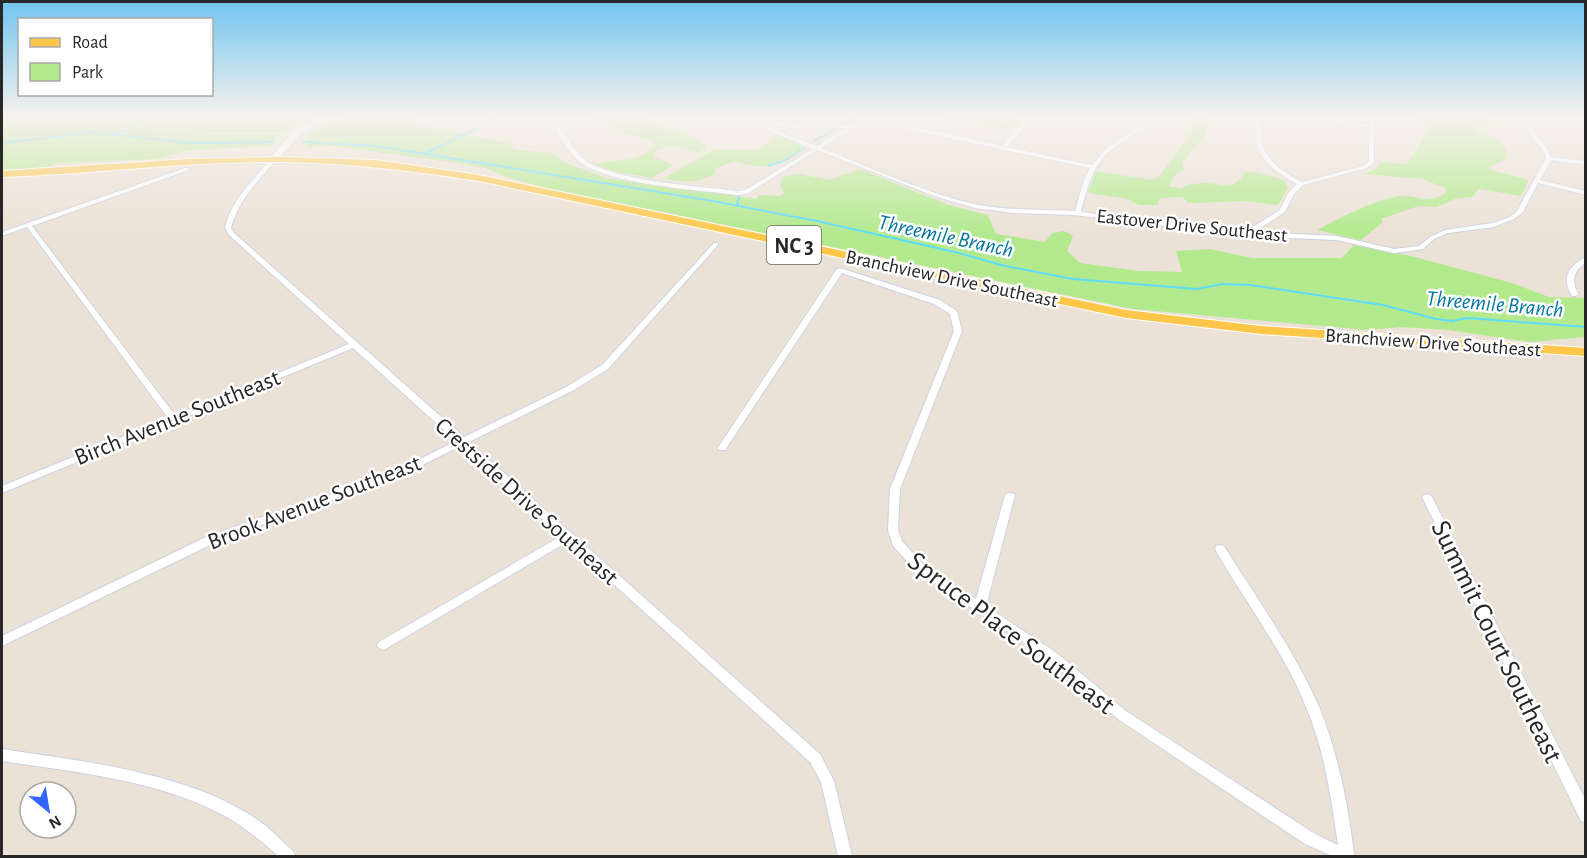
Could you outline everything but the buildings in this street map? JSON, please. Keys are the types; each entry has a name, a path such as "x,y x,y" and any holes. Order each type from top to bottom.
{"main road":[{"name":"Branchview Drive Southeast","path":"2,174 177,162 274,159 377,163 479,178 1090,307 1160,319 1261,330 1586,352"}],"street":[{"path":"579,157 594,169 617,176 743,193 802,157"},
{"name":"Eastover Drive Southeast","path":"844,157 961,203 1007,211 1078,213 1248,233 1337,238 1378,249 1414,251 1436,235 1447,231 1494,225 1512,218 1520,212 1549,158"},
{"path":"1043,157 1092,168"},
{"path":"1078,213 1087,175 1101,157"},
{"path":"1265,157 1277,171 1301,184"},
{"path":"1248,233 1283,211 1291,193 1301,184 1365,167 1372,162 1372,157"},
{"path":"1549,158 1586,163"},
{"name":"Crestside Drive Southeast","path":"274,159 231,216 228,228 246,249 815,758 827,781 845,856"},
{"path":"2,234 187,169"},
{"path":"1537,181 1586,193"},
{"path":"29,226 173,419"},
{"name":"Brook Avenue Southeast","path":"2,641 210,540 300,507 363,488 569,389 605,367 716,244"},
{"path":"1575,294 1569,286 1569,279 1578,263 1586,258"},
{"name":"Spruce Place Southeast","path":"722,448 840,270 931,299 946,307 956,317 958,331 895,489 892,530 897,543 918,566 1054,657 1122,716 1310,839 1347,856"},
{"name":"Birch Avenue Southeast","path":"2,490 353,345"},
{"path":"980,607 1010,495"},
{"name":"Summit Court Southeast","path":"1427,497 1586,816"},
{"path":"383,645 567,537"},
{"path":"1220,549 1298,675 1314,710 1336,782 1347,856"},
{"path":"2,755 67,765 161,785 212,803 236,815 275,842 288,856"}],"green space":[{"path":"2,157 163,157 58,163 48,167 2,170"},
{"path":"413,157 558,157 566,163 606,178 757,199 759,195 781,196 784,193 780,186 784,177 799,174 830,180 859,169 949,205 988,215 996,234 1045,242 1052,233 1064,231 1073,236 1067,251 1080,263 1139,271 1182,272 1176,251 1209,249 1252,258 1342,258 1354,245 1411,256 1512,283 1549,297 1585,298 1585,337 1530,342 1448,330 1402,327 1367,330 1133,309 546,188 506,177 486,168"},
{"path":"654,157 673,165 652,178 612,171 595,164 603,162"},
{"path":"702,157 793,157 766,166 734,161 715,169 715,174 696,181 664,178"},
{"path":"1173,157 1186,157 1182,162 1184,169 1176,174 1169,186 1182,189 1186,185 1198,183 1232,185 1245,172 1254,172 1284,180 1288,188 1278,205 1247,201 1189,203 1182,197 1160,198 1157,205 1139,205 1128,199 1088,193 1096,171 1151,180 1158,177"},
{"path":"1412,157 1506,157 1490,167 1494,171 1529,180 1521,196 1479,189 1472,197 1455,199 1436,207 1419,206 1381,219 1383,222 1361,240 1317,230 1355,211 1395,197 1430,199 1445,194 1446,188 1422,179 1365,174 1379,167 1380,162 1405,164"}],"waterway":[{"name":"Threemile Branch","path":"444,157 713,201 817,221 955,252 1005,266 1073,279 1196,289 1223,284 1250,285 1383,305 1436,319 1452,321 1467,318 1586,327"},
{"path":"768,166 790,157"},
{"path":"737,205 739,197"}]}
